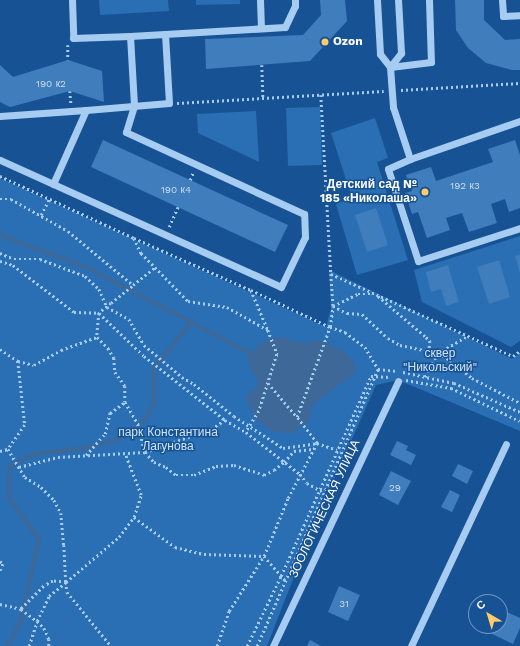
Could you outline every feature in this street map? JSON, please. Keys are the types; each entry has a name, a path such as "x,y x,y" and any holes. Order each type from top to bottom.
{"street":[{"path":"72,0 73,38 284,27 295,6 295,0"},
{"path":"260,0 261,28"},
{"path":"377,0 380,54 390,67 393,107 410,159"},
{"path":"390,67 401,53 398,0"},
{"path":"390,67 431,62 429,0"},
{"path":"502,0 503,16 520,15"},
{"path":"0,116 169,103 165,34"},
{"path":"0,160 281,288 305,237 304,214 126,132 134,105 130,36"},
{"path":"53,184 86,110"},
{"path":"520,121 410,159 388,169 418,261 520,228"},
{"name":"ЗООЛОГИЧЕСКАЯ УЛИЦА","path":"273,646 399,380"},
{"path":"411,646 506,444"}],"path":[{"path":"68,60 67,46 73,38"},
{"path":"262,65 263,98"},
{"path":"169,103 520,84"},
{"path":"297,417 330,327 334,306 321,95"},
{"path":"0,176 330,327 345,332 365,347 378,369"},
{"path":"0,199 11,199 68,231 133,285"},
{"path":"41,215 49,199"},
{"path":"165,235 178,207"},
{"path":"134,238 141,253 188,301 227,306 268,330"},
{"path":"0,253 14,258 40,259 85,276 99,289 107,307 129,319 144,345 182,378 194,384 250,426 283,448 317,443 337,450"},
{"path":"0,261 13,264 74,312 99,313 155,267"},
{"path":"331,274 513,356 520,351"},
{"path":"246,432 259,412 277,354 251,290"},
{"path":"334,306 358,294 375,294 430,341 429,352"},
{"path":"334,306 347,313 362,314 388,338 400,345 438,353 450,360 472,378 520,403"},
{"path":"96,337 99,313"},
{"path":"99,313 144,356 225,420 246,432 300,474 308,483 323,492"},
{"path":"425,378 438,353 468,336"},
{"path":"0,349 18,362 34,365 61,350 96,337"},
{"path":"96,337 108,348 114,358 115,372 125,386 125,402 138,424 145,452 154,462 166,467 176,475 194,475 216,466 234,465 264,474 274,470 294,451 314,448"},
{"path":"0,451 8,449 25,425 18,362"},
{"path":"257,646 378,369"},
{"path":"378,369 389,369 425,378 454,383 520,412"},
{"path":"247,646 281,576 318,489 370,376 375,375 450,388 520,420"},
{"path":"268,383 317,443"},
{"path":"86,455 105,434 110,413 125,402"},
{"path":"19,467 58,457 145,452 211,428 225,420"},
{"path":"217,646 229,611 264,556 288,498 317,443"},
{"path":"8,449 24,478 41,487 54,500 61,512 67,592 111,646"},
{"path":"29,646 37,621 49,596 119,537 134,517 141,495 125,454"},
{"path":"134,517 175,547 204,554 264,556 285,580"},
{"path":"0,560 2,564 0,571"},
{"path":"21,609 44,586 53,581 66,582"},
{"path":"0,604 21,609 37,621 44,628 49,639 49,646"}],"green space":[{"path":"99,0 168,0 169,11 100,15"},
{"path":"196,0 240,0 240,4 196,5"},
{"path":"320,107 322,165 288,166 286,108"},
{"path":"256,111 259,162 198,133 197,114"},
{"path":"375,118 388,158 377,162 408,260 357,275 336,204 352,198 331,133"},
{"name":"парк Константина Лагунова","path":"0,178 326,327 331,308 329,270 512,359 520,353 520,431 398,380 376,385 317,518 267,646 0,646"},
{"path":"520,236 520,341 511,347 422,302 414,270"}],"shaded area":[{"path":"278,337 306,343 320,340 347,354 355,364 354,373 312,405 310,420 291,433 277,432 265,427 255,417 246,400 249,392 256,389 258,382 248,363 250,353 266,340"}],"building":[{"path":"320,0 345,0 347,21 310,61 206,69 205,39 303,35 321,15"},
{"path":"455,0 484,0 484,20 505,40 520,39 520,70 512,70 486,63 468,48 456,30"},
{"path":"68,60 102,71 104,102 70,91 10,107 0,102 0,65 13,77"},
{"path":"103,140 288,225 275,252 91,167"},
{"path":"515,140 520,155 520,208 509,212 505,199 491,204 497,223 469,232 462,213 446,218 450,230 427,238 418,212 412,214 405,193 412,191 406,175 431,167 436,181 493,162 488,149"},
{"path":"376,208 388,245 367,252 355,215"},
{"path":"520,255 520,273 515,256"},
{"path":"499,260 510,297 489,304 477,267"},
{"path":"448,265 459,302 446,306 441,289 431,292 426,272"},
{"path":"397,441 408,446 406,450 416,455 411,465 390,455"},
{"path":"458,464 473,471 467,484 452,476"},
{"path":"391,471 411,481 398,505 379,495"},
{"path":"450,490 460,495 452,512 441,507"},
{"path":"339,586 360,595 348,621 328,612"},
{"path":"508,613 520,618 520,628 513,644 492,634 508,634"},
{"path":"310,640 321,646 307,646"}],"waterway":[{"path":"0,235 88,268 250,353"},
{"path":"8,646 21,621 39,539 9,498 10,466 35,454 85,448 119,439 145,420 154,404 154,368 191,322"}],"place":[{"name":"Ozon","path":"325,42"},
{"name":"Детский сад № 185 «Николаша»","path":"425,192"}],"park label":[{"name":"сквер \"Никольский\"","path":"440,361"}]}
